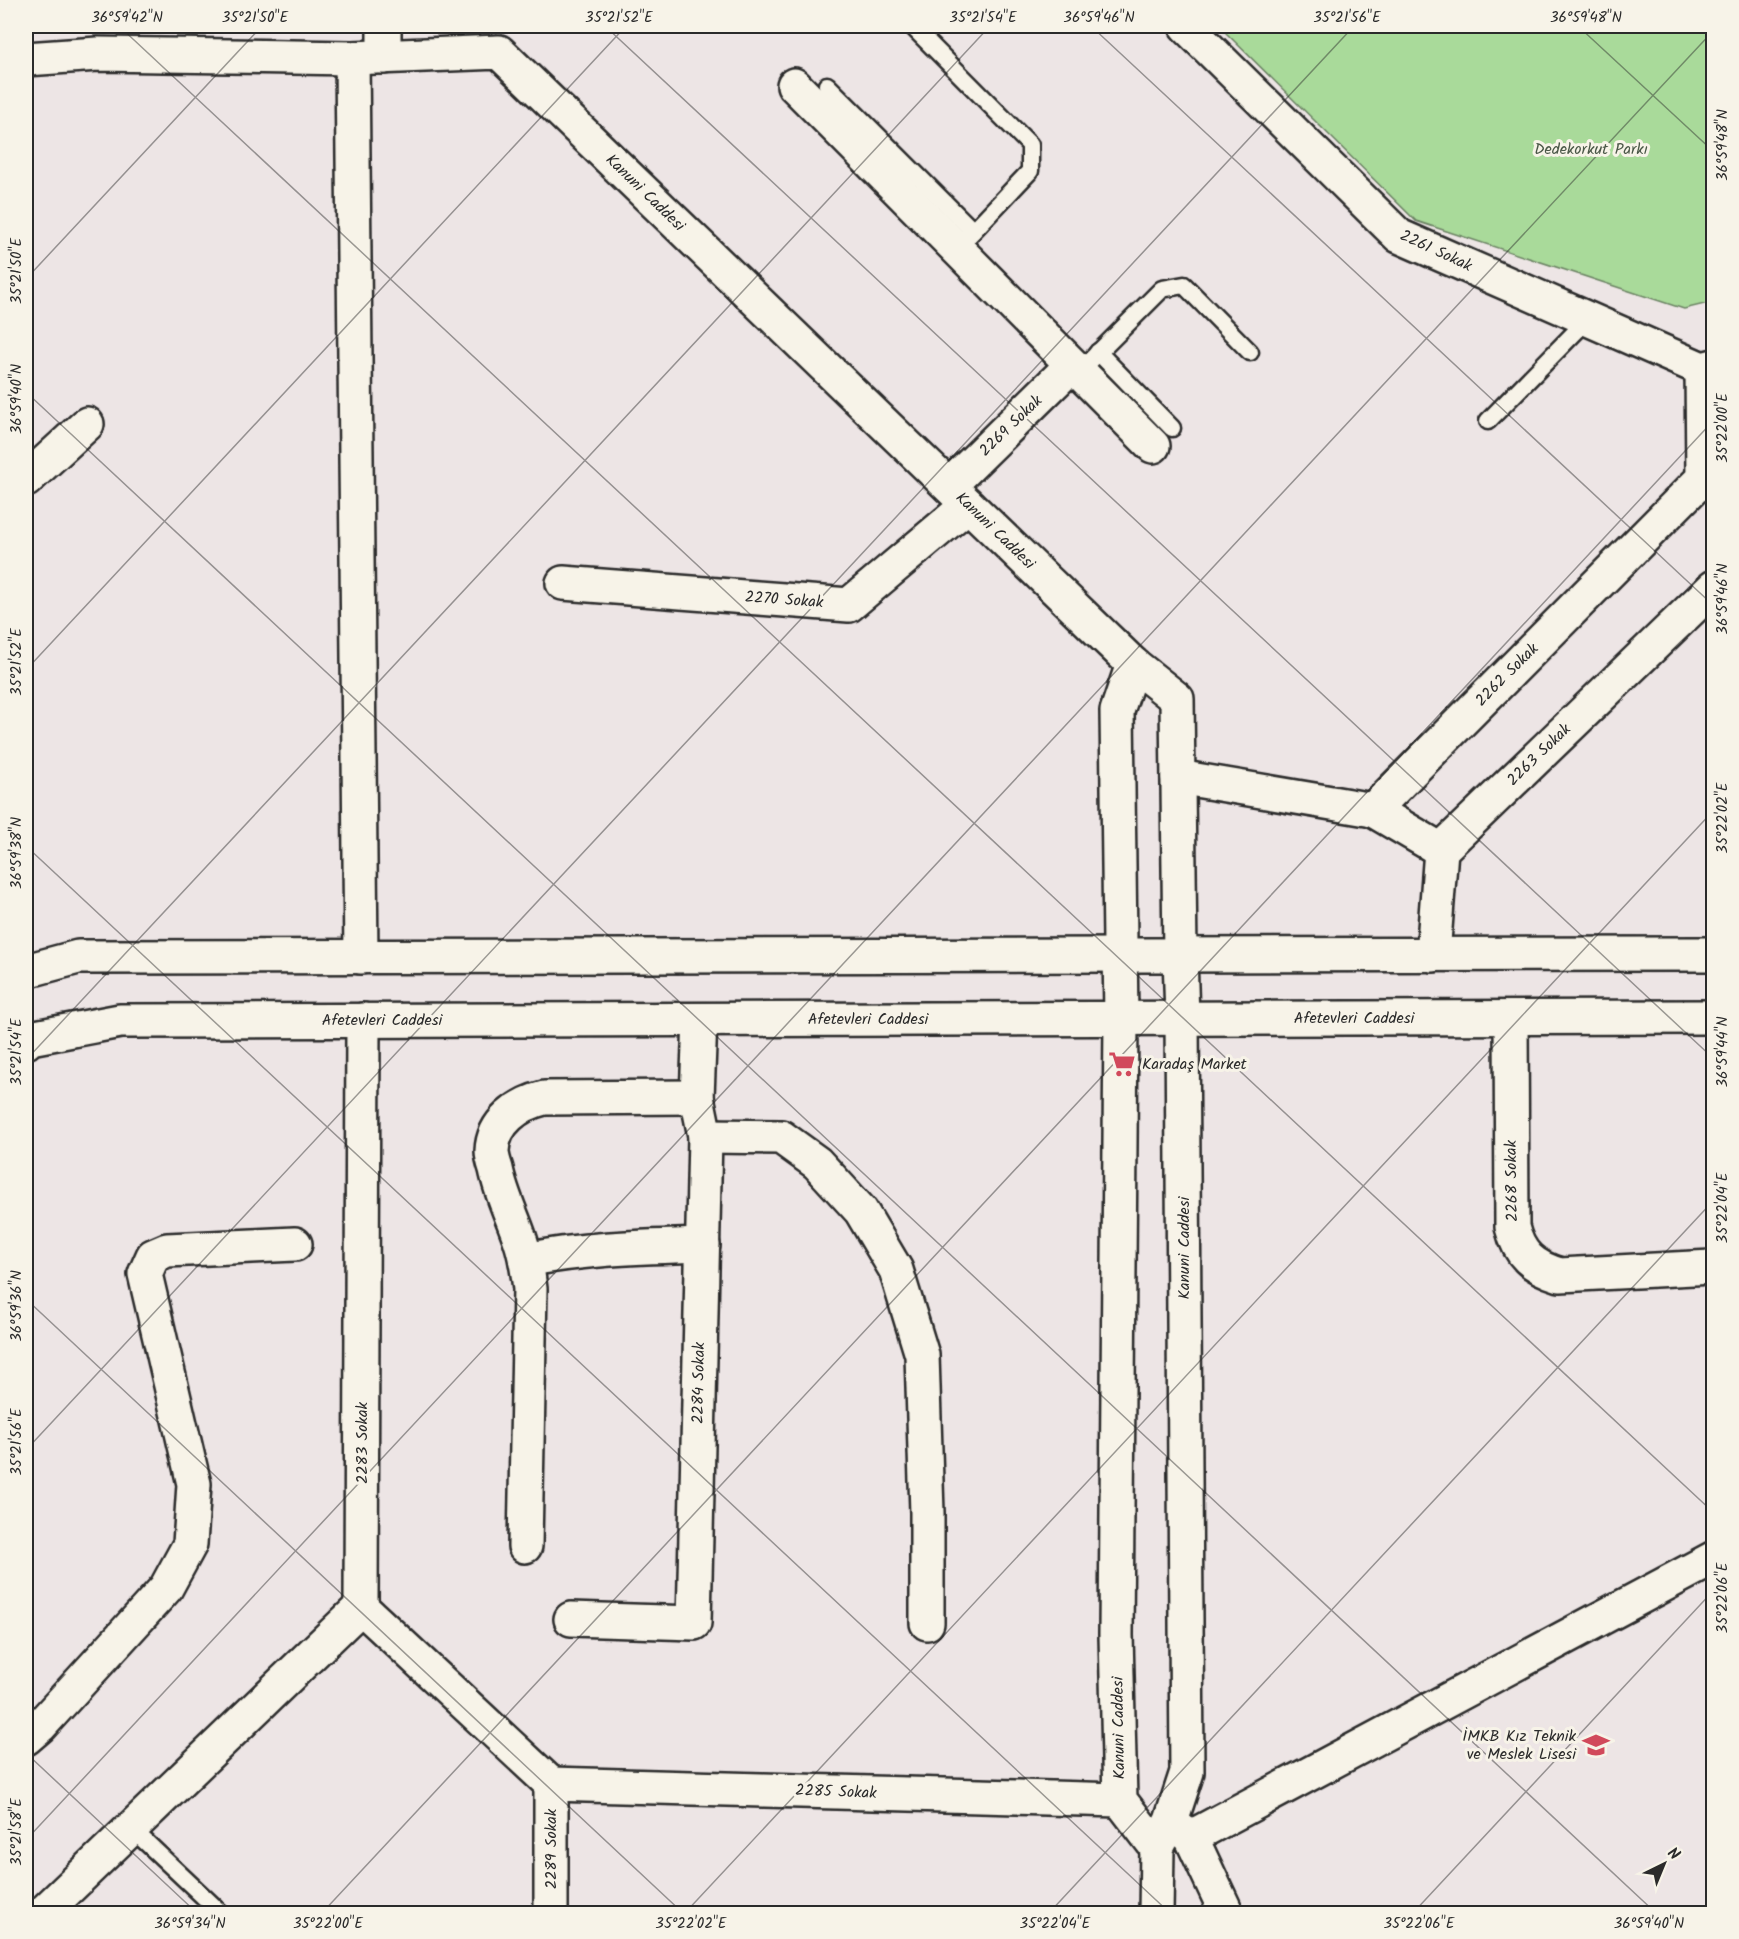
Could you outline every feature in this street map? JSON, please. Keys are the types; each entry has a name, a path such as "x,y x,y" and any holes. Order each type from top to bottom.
{"street":[{"name":"2261 Sokak","path":"1186,26 1399,236 1587,318 1708,367"},
{"name":"Kanuni Caddesi","path":"26,58 97,40 373,47 499,39 959,496 1133,663 1178,699 1186,1772 1156,1914"},
{"path":"361,957 373,47"},
{"path":"794,85 964,240 1083,363 1162,437"},
{"name":"2269 Sokak","path":"959,496 1083,363"},
{"name":"2262 Sokak","path":"1373,810 1703,478 1708,367"},
{"path":"26,480 87,424"},
{"name":"2270 Sokak","path":"563,583 849,605 959,496"},
{"name":"2263 Sokak","path":"1441,850 1713,587"},
{"name":"Kanuni Caddesi","path":"1133,663 1117,711 1121,1019 1116,1635 1120,1800 1173,1835"},
{"path":"1178,777 1373,810 1441,850 1433,955"},
{"path":"26,971 78,957 1713,954"},
{"name":"Afetevleri Caddesi","path":"26,1042 30,1038 120,1021 1713,1017"},
{"name":"2268 Sokak","path":"1511,1018 1512,1220 1515,1239 1521,1251 1538,1267 1560,1275 1712,1267"},
{"name":"2283 Sokak","path":"361,1606 363,1020"},
{"name":"2284 Sokak","path":"571,1619 694,1623 705,1136 698,1097 700,1020"},
{"path":"525,1546 530,1289 526,1260 500,1190 492,1152 501,1126 510,1115 531,1101 544,1098 698,1097"},
{"path":"705,1136 781,1137 817,1163 861,1211 896,1270 922,1355 927,1513 927,1623"},
{"path":"26,1738 40,1726 166,1588 189,1544 194,1484 145,1274 153,1256 166,1250 295,1244"},
{"path":"526,1260 592,1249 702,1245"},
{"path":"1227,1914 1173,1835 1713,1558"},
{"path":"42,1914 361,1606 551,1784"},
{"name":"2285 Sokak","path":"551,1784 1120,1800"},
{"name":"2289 Sokak","path":"551,1784 551,1914"}],"lane":[{"path":"827,85 964,240 1030,171 1030,145 912,26"},
{"path":"1083,363 1162,289 1184,285 1250,352"},
{"path":"1488,421 1587,318"},
{"path":"131,1828 222,1914"}],"green space":[{"name":"Dedekorkut Parkı","path":"1219,26 1700,26 1713,32 1713,302 1684,309 1416,221"}],"place":[{"name":"Karadaş Market","path":"1122,1064"},
{"name":"İMKB Kız Teknik ve Meslek Lisesi","path":"1596,1745"}]}
